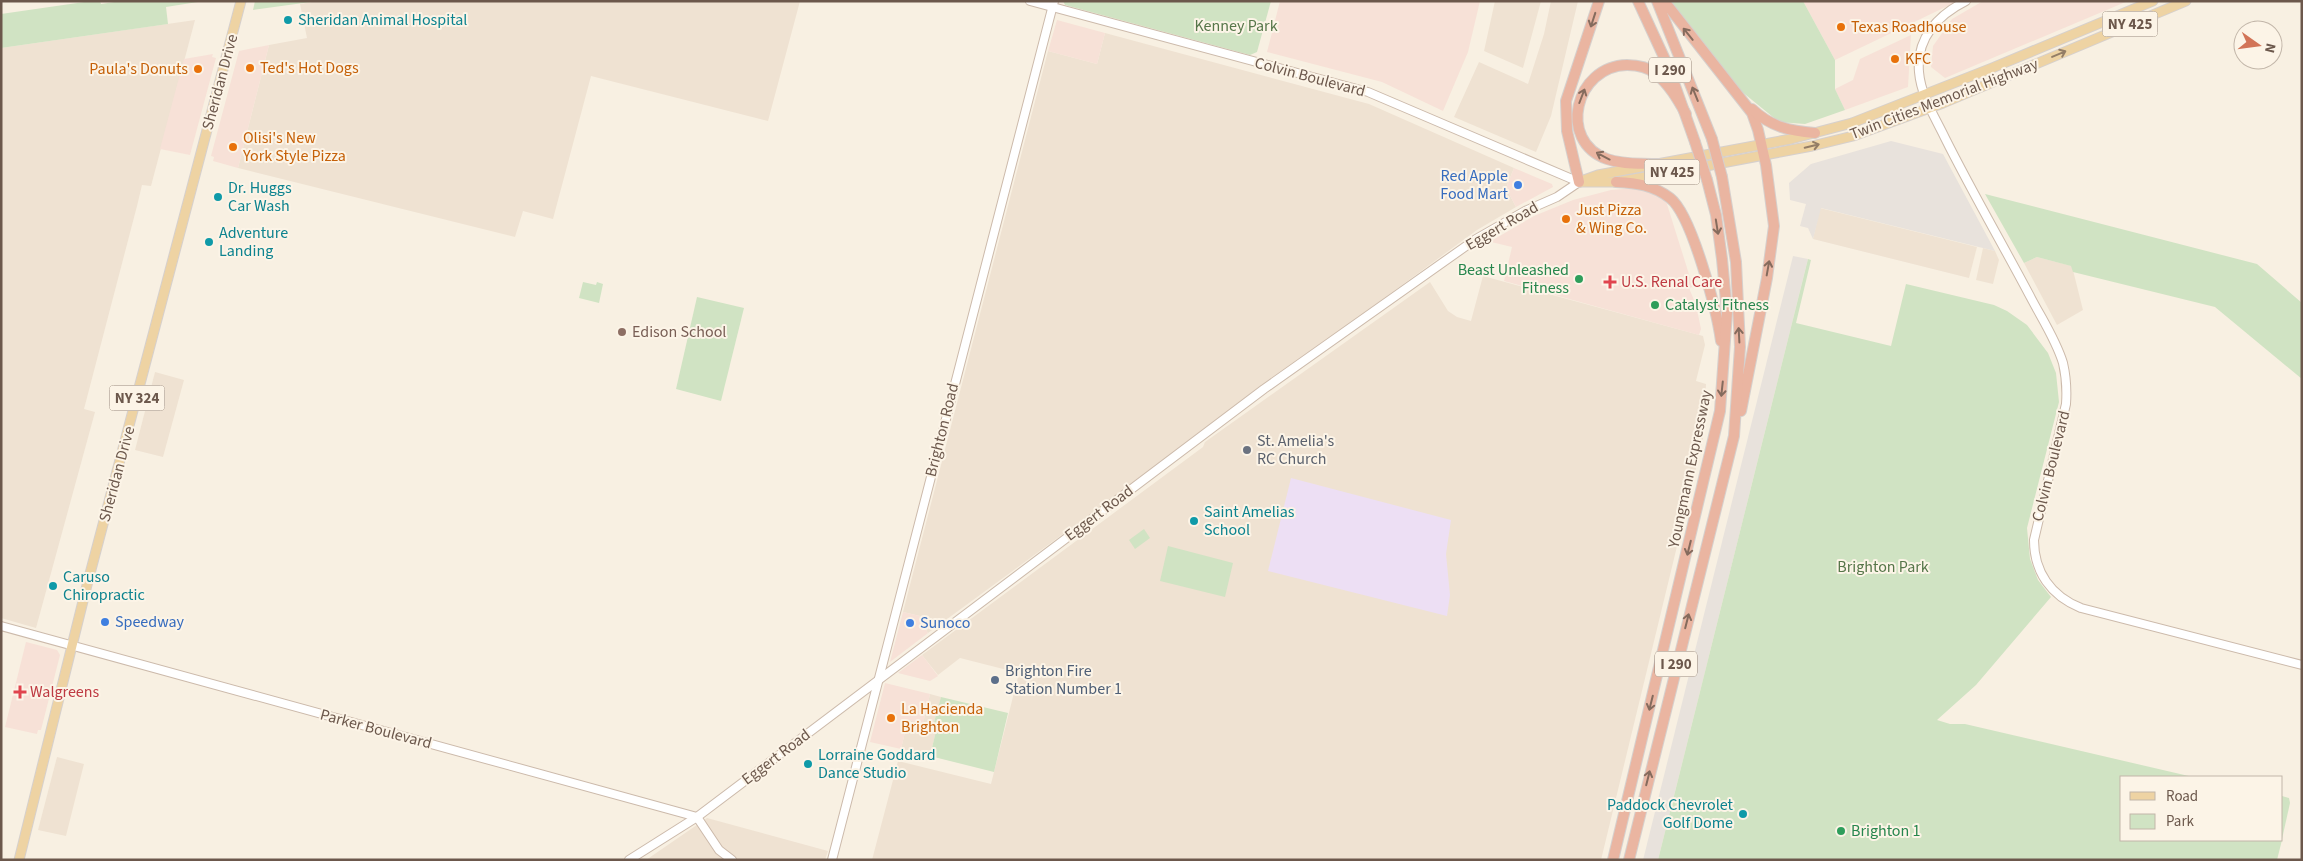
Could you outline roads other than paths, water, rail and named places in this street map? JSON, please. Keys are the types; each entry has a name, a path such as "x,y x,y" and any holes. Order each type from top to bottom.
{"highway":[{"path":"1579,182 1567,131 1566,101 1599,1"},
{"name":"Youngmann Expressway","path":"1613,860 1714,445 1720,412 1727,312 1716,215 1707,180 1668,66 1638,1"},
{"name":"Youngmann Expressway","path":"1629,860 1734,436 1740,347 1736,262 1722,177 1712,139 1657,1"},
{"path":"1664,1 1676,19 1743,100 1755,120 1764,156 1774,217 1772,249 1744,399 1734,436"},
{"path":"1657,164 1626,163 1610,160 1592,149 1582,135 1578,119 1578,110 1583,92 1592,80 1607,69 1622,66 1643,67 1662,78 1686,114"},
{"path":"1743,100 1772,124 1784,129 1815,133"},
{"path":"1616,182 1643,184 1659,190 1672,199 1681,212 1688,226 1715,309 1724,369"}],"main road":[{"name":"Sheridan Drive","path":"19,860 72,646 241,1"},
{"name":"Twin Cities Memorial Highway","path":"1579,182 1598,174 1761,145 1815,133 1852,122 1924,95 2153,1"},
{"name":"Twin Cities Memorial Highway","path":"1579,182 1616,182 1764,156 1853,136 1929,108 2186,1"}],"street":[{"name":"Colvin Boulevard","path":"1030,1 1053,4 1368,92 1579,182"},
{"name":"Colvin Boulevard","path":"1966,1 1942,15 1924,41 1919,71 1929,108 2055,344 2062,363 2066,383 2066,404 2034,540 2037,565 2045,581 2059,596 2081,608 2302,665"},
{"name":"Brighton Road","path":"832,860 1053,4"},
{"name":"Eggert Road","path":"629,860 697,817 1264,389 1496,226 1557,197 1579,182"},
{"name":"Parker Boulevard","path":"1,626 697,817"},
{"path":"697,817 718,850 732,860"}],"place":[{"name":"Sheridan Animal Hospital","path":"288,20"},
{"name":"Texas Roadhouse","path":"1841,27"},
{"name":"KFC","path":"1895,59"},
{"name":"Ted's Hot Dogs","path":"250,68"},
{"name":"Paula's Donuts","path":"198,69"},
{"name":"Olisi's New York Style Pizza","path":"233,147"},
{"name":"Red Apple Food Mart","path":"1518,185"},
{"name":"Dr. Huggs Car Wash","path":"218,197"},
{"name":"Just Pizza & Wing Co.","path":"1566,219"},
{"name":"Adventure Landing","path":"209,242"},
{"name":"Beast Unleashed Fitness","path":"1579,279"},
{"name":"U.S. Renal Care","path":"1610,282"},
{"name":"Catalyst Fitness","path":"1655,305"},
{"name":"Edison School","path":"622,332"},
{"name":"St. Amelia's RC Church","path":"1247,450"},
{"name":"Saint Amelias School","path":"1194,521"},
{"name":"Caruso Chiropractic","path":"53,586"},
{"name":"Speedway","path":"105,622"},
{"name":"Sunoco","path":"910,623"},
{"name":"Brighton Fire Station Number 1","path":"995,680"},
{"name":"Walgreens","path":"20,692"},
{"name":"La Hacienda Brighton","path":"891,718"},
{"name":"Lorraine Goddard Dance Studio","path":"808,764"},
{"name":"Paddock Chevrolet Golf Dome","path":"1743,814"},
{"name":"Brighton 1","path":"1841,831"}],"park label":[{"name":"Kenney Park","path":"1236,26"},
{"name":"Brighton Park","path":"1883,567"}]}
